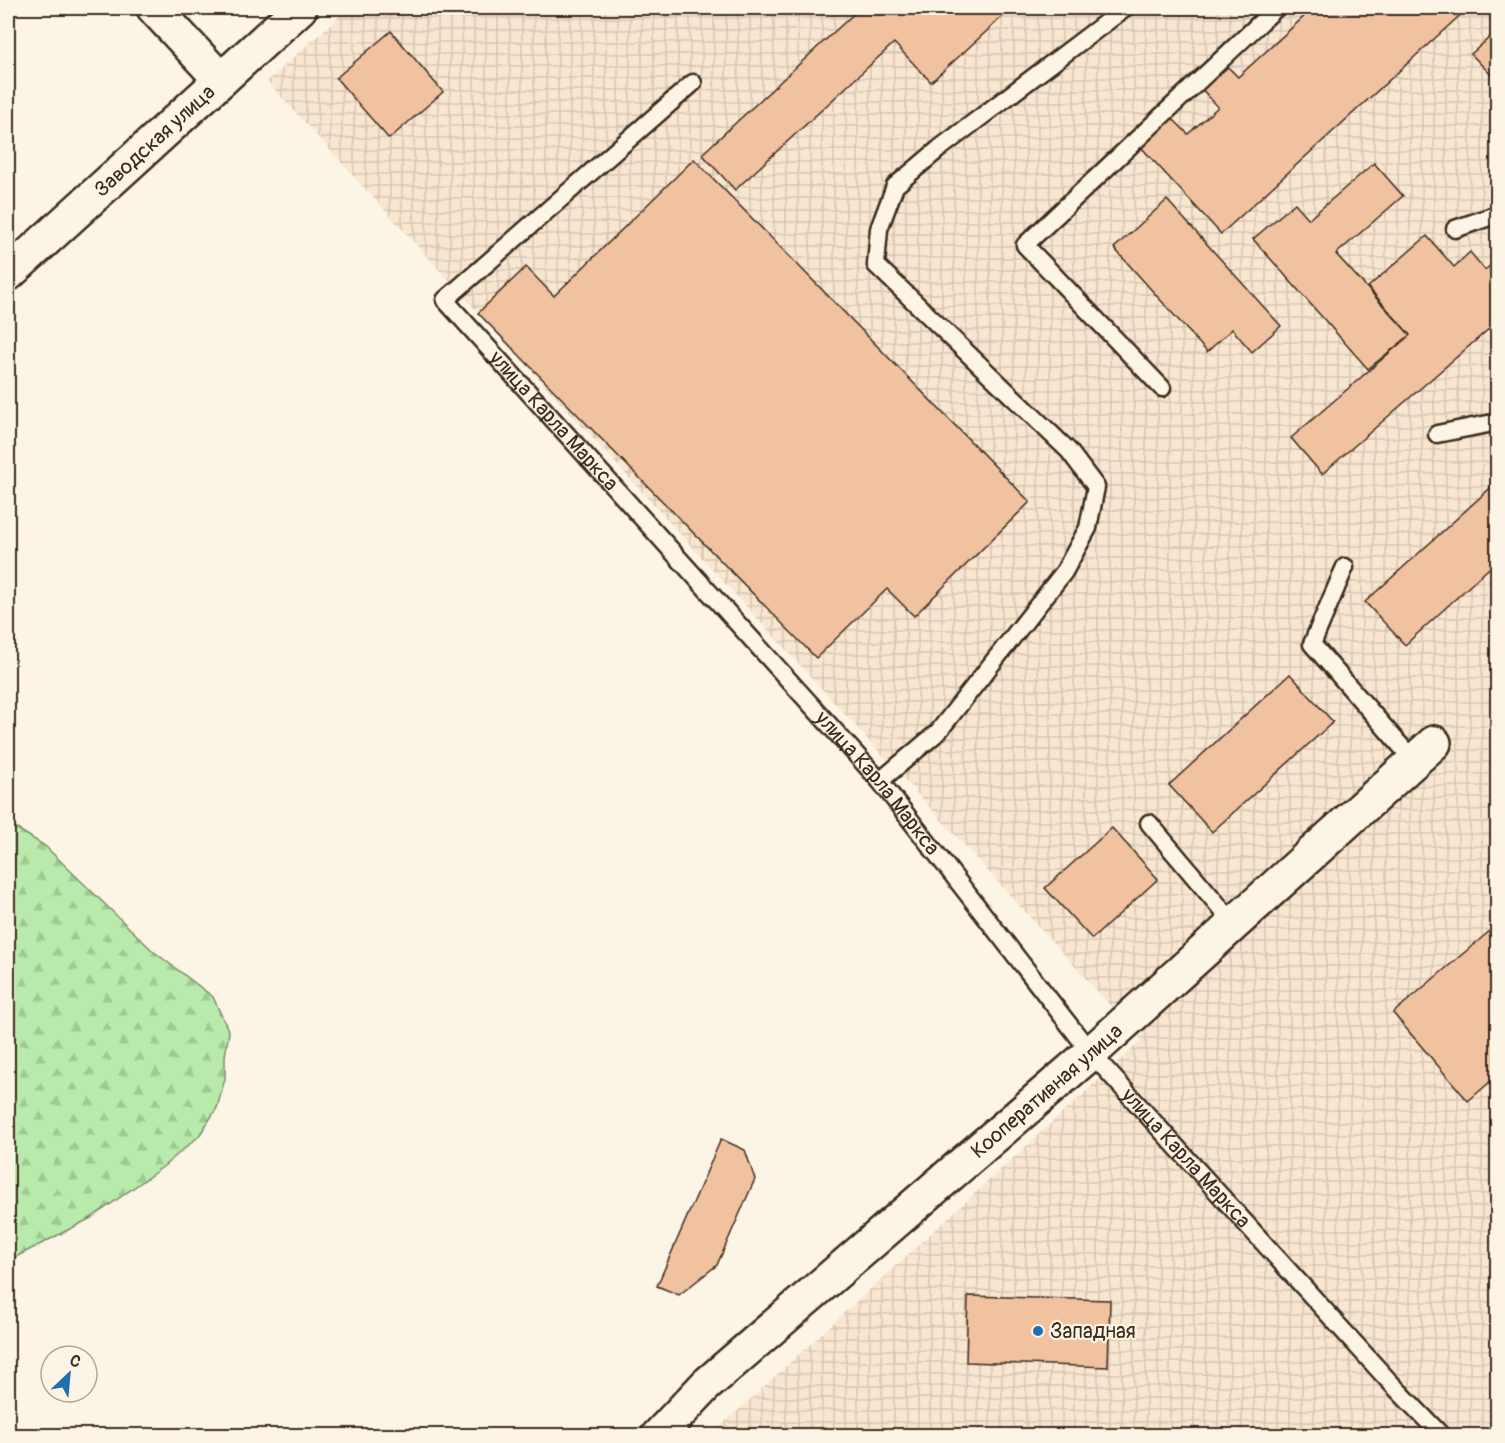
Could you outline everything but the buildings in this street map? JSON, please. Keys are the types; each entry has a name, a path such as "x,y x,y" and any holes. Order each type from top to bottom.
{"street":[{"path":"154,8 221,80"},
{"name":"Заводская улица","path":"8,274 300,8"},
{"name":"Кооперативная улица","path":"658,1436 706,1385 1091,1053 1424,752"}],"lane":[{"path":"880,780 938,732 1064,572 1088,528 1096,487 1069,451 876,265 879,229 895,186 940,148 1125,8"},
{"path":"1162,388 1025,245 1269,10"},
{"name":"улица Карла Маркса","path":"693,83 445,300 880,780 1091,1053 1388,1380 1442,1436"},
{"path":"1455,229 1497,214"},
{"path":"1437,434 1497,422"},
{"path":"1345,567 1312,644 1424,752"},
{"path":"1149,823 1234,924"}],"shaded area":[{"path":"349,8 1497,8 1497,1435 711,1435 1142,1040 267,81"}],"green space":[{"path":"8,823 45,846 153,951 213,997 229,1032 225,1056 225,1079 217,1108 199,1136 164,1166 91,1218 8,1261"}],"place":[{"name":"Западная","path":"1038,1331"}]}
